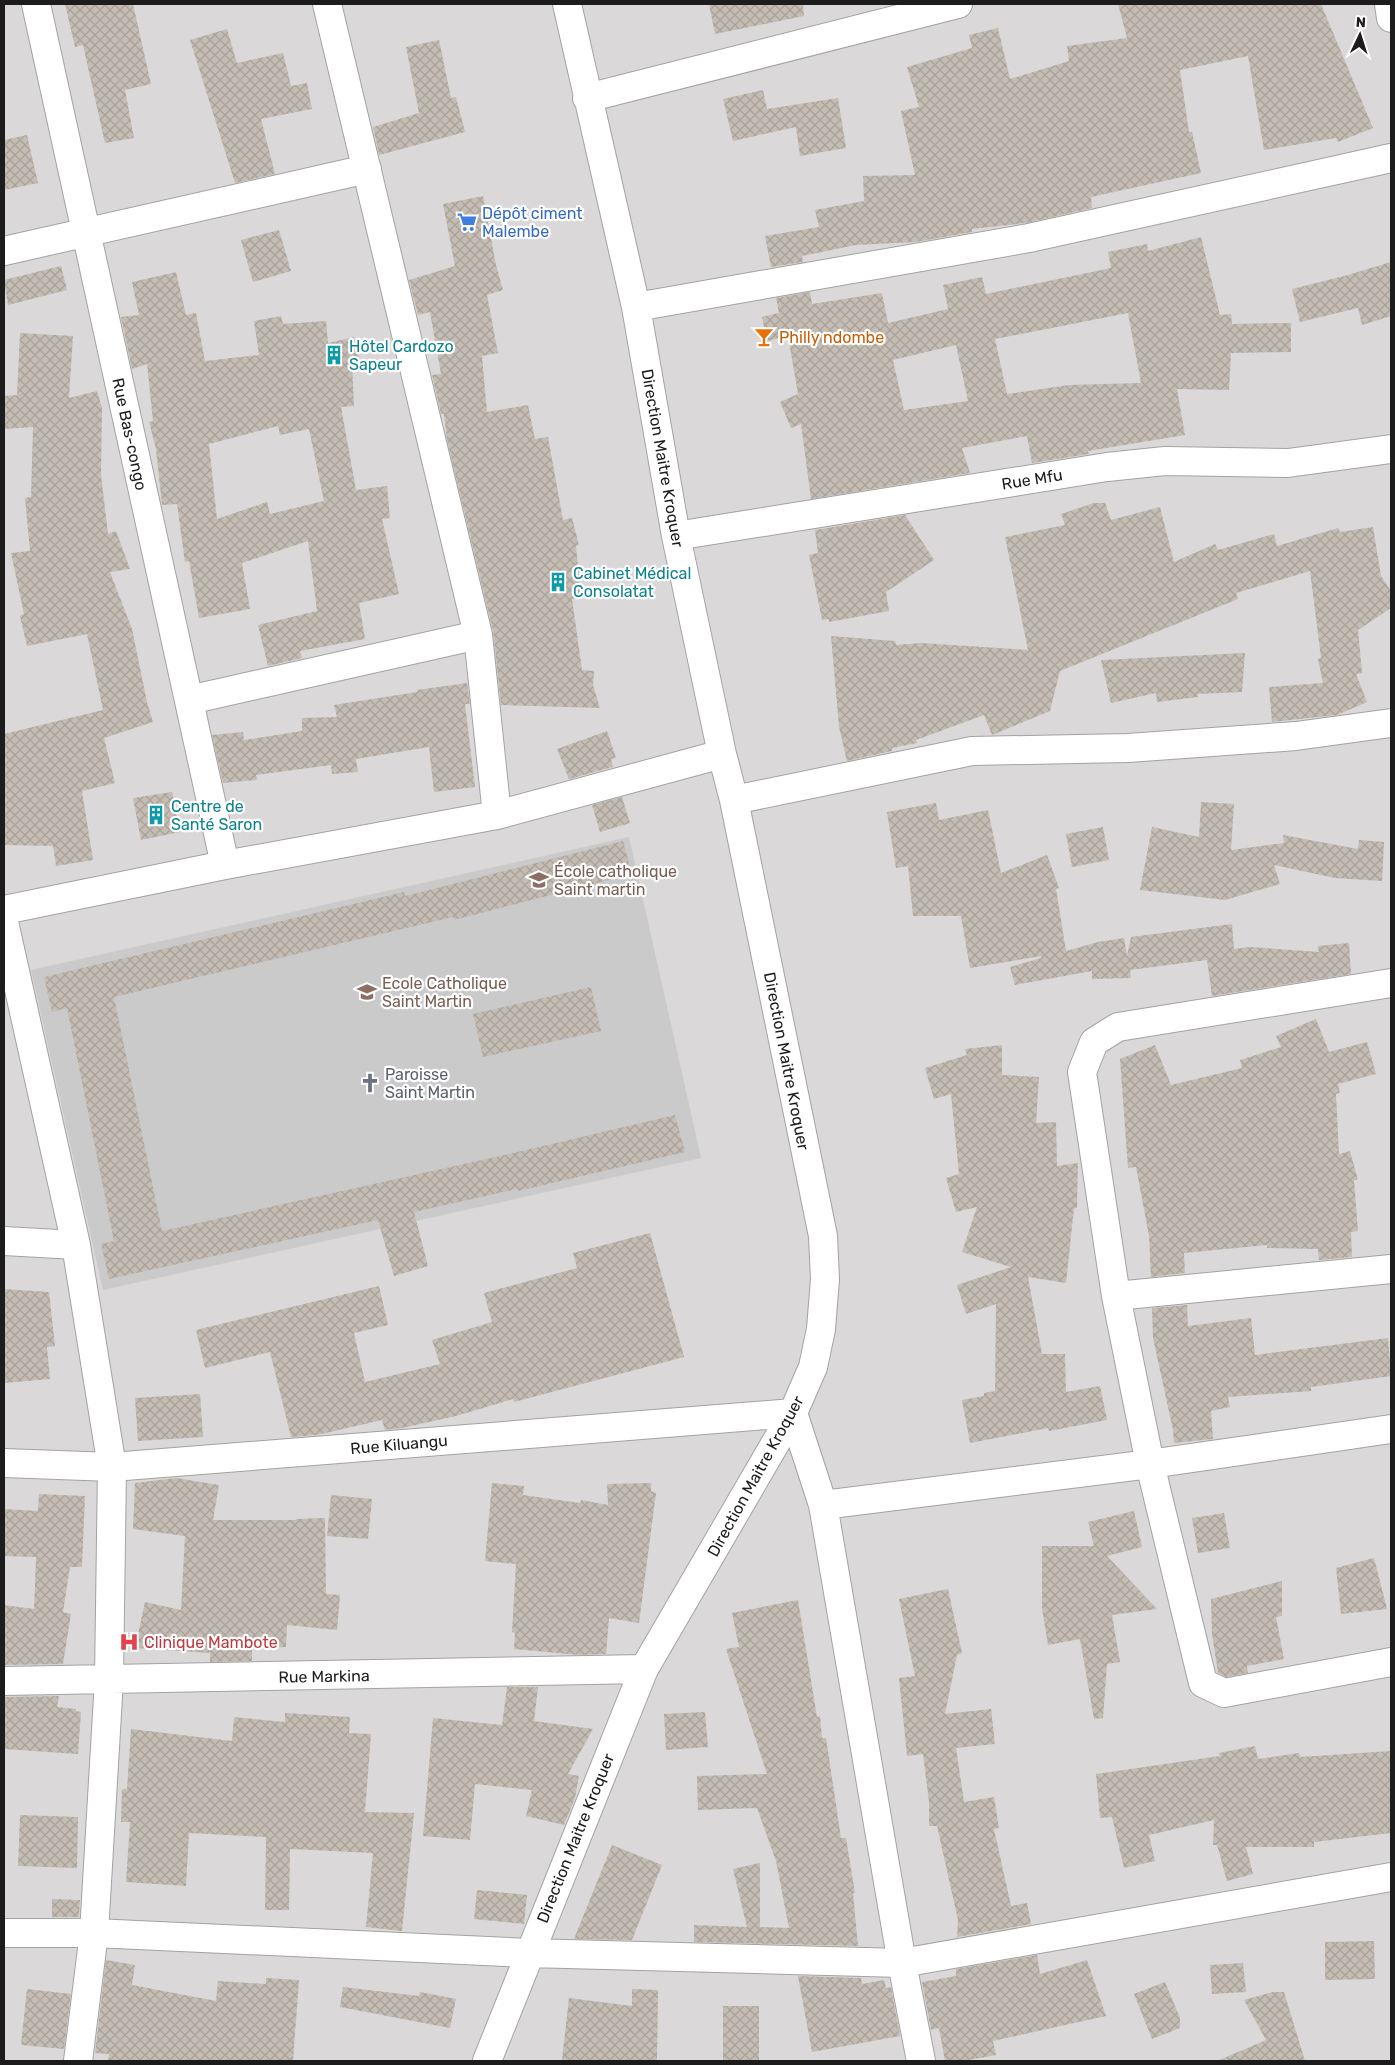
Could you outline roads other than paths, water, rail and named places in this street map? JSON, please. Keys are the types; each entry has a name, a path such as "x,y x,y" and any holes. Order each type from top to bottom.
{"street":[{"name":"Rue Bas-congo","path":"36,4 225,865"},
{"path":"328,4 478,635 497,815"},
{"name":"Direction Maitre Kroquer","path":"487,2061 644,1669 793,1413 812,1367 821,1329 825,1279 823,1236 734,800 722,754 676,536 636,307 567,4"},
{"path":"587,98 958,4"},
{"path":"1388,4 1391,18"},
{"path":"636,307 1029,238 1391,158"},
{"path":"4,251 366,169"},
{"name":"Rue Mfu","path":"676,536 1107,467 1165,461 1288,463 1391,449"},
{"path":"188,700 478,635"},
{"path":"734,800 972,751 1128,748 1296,736 1391,723"},
{"path":"4,910 225,865 497,815 722,754"},
{"path":"4,922 76,1245 112,1467 109,1680 94,1933 78,2061"},
{"path":"1391,983 1118,1027 1094,1042 1082,1072 1116,1296 1150,1464 1203,1683 1224,1693 1391,1662"},
{"path":"4,1241 76,1245"},
{"path":"1116,1296 1391,1269"},
{"path":"793,1413 823,1505 902,1963 921,2061"},
{"name":"Rue Kiluangu","path":"4,1463 112,1467 793,1413"},
{"path":"823,1505 1150,1464 1391,1429"},
{"name":"Rue Markina","path":"4,1681 644,1669"},
{"path":"4,1933 94,1933 529,1953 902,1963 1390,1880"}],"place":[{"name":"Dépôt ciment Malembe","path":"467,222"},
{"name":"Philly ndombe","path":"764,337"},
{"name":"Hôtel Cardozo Sapeur","path":"334,355"},
{"name":"Cabinet Médical Consolatat","path":"558,582"},
{"name":"Centre de Santé Saron","path":"156,815"},
{"name":"École catholique Saint martin","path":"539,880"},
{"name":"Ecole Catholique Saint Martin","path":"367,992"},
{"name":"Paroisse Saint Martin","path":"370,1083"},
{"name":"Clinique Mambote","path":"129,1642"}]}
